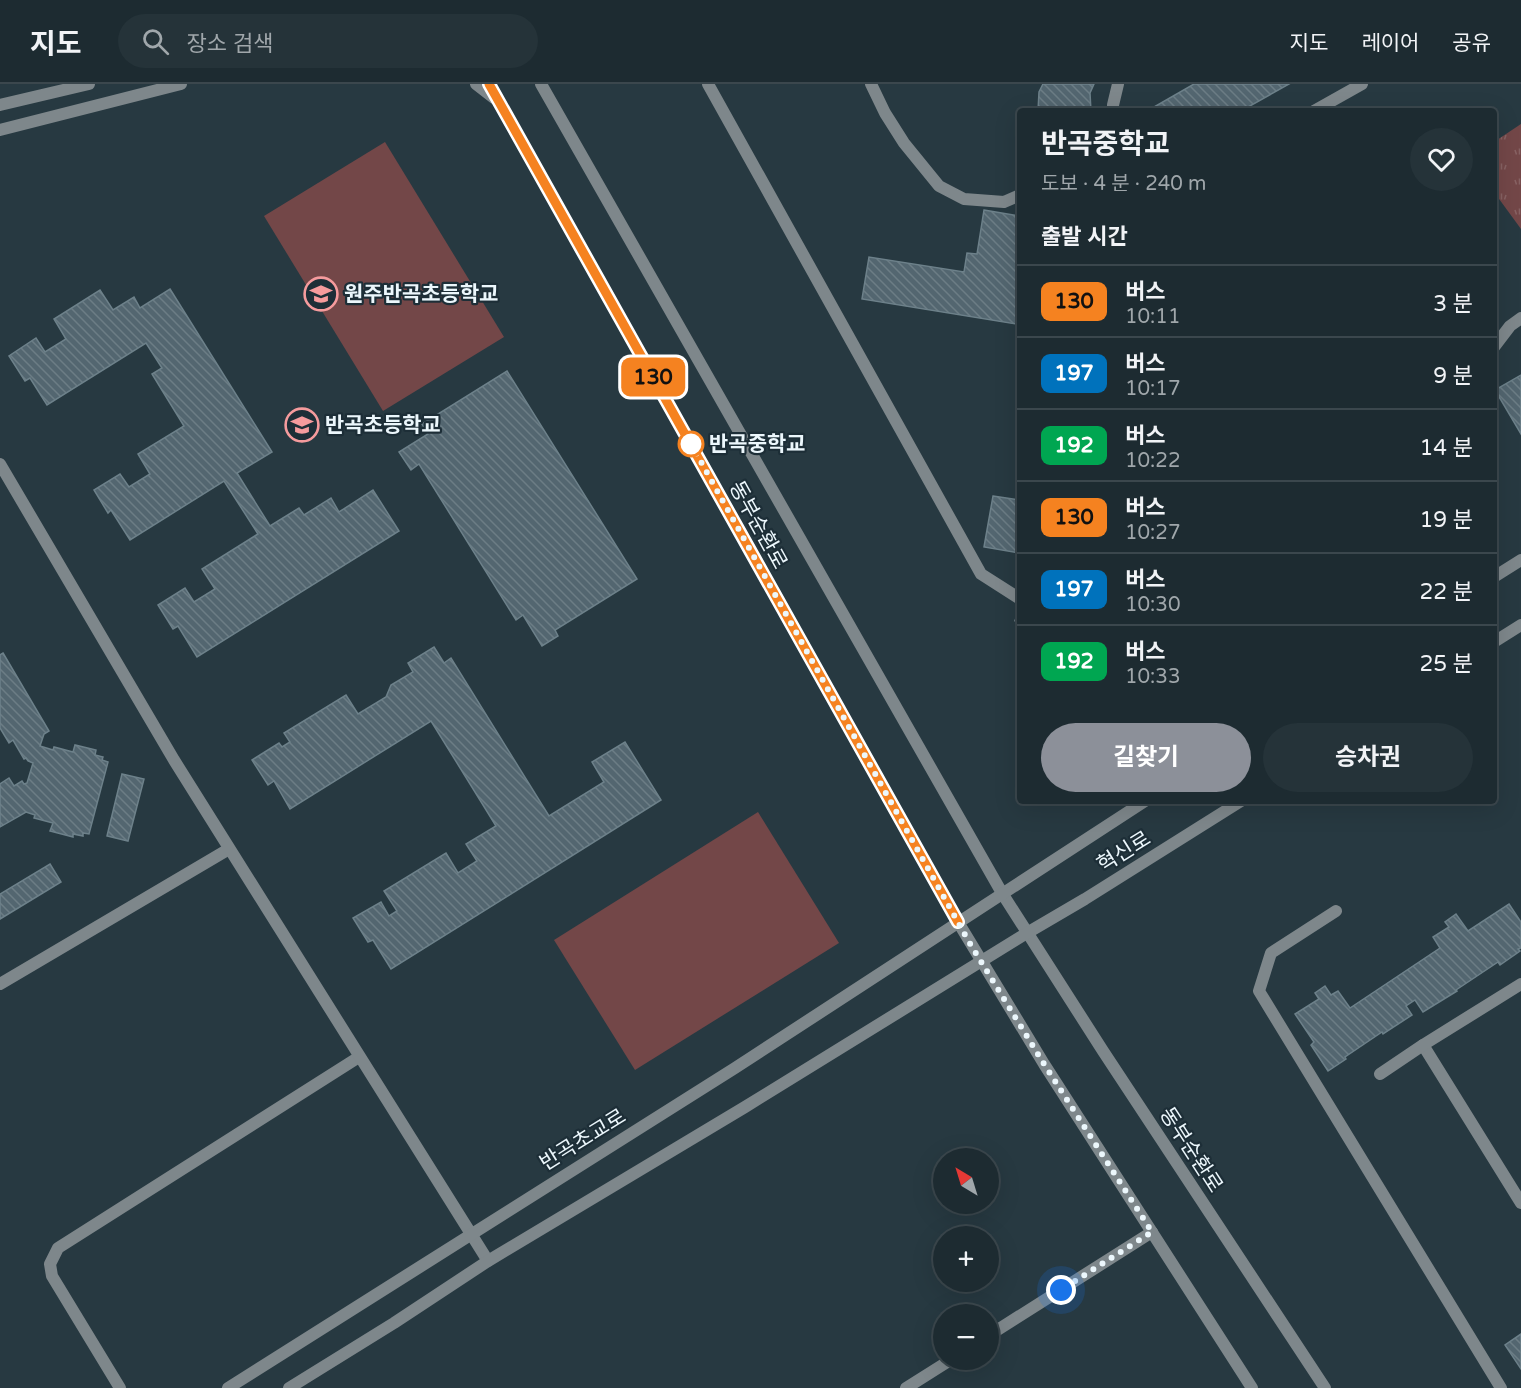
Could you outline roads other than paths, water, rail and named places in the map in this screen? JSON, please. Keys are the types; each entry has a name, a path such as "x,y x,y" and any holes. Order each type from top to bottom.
{"street":[{"path":"0,105 89,84"},
{"path":"0,130 181,84"},
{"path":"476,84 499,101"},
{"name":"동부순환로","path":"489,84 981,961"},
{"name":"동부순환로","path":"541,84 1026,933 1324,1388"},
{"path":"708,84 981,574 1017,596"},
{"path":"871,84 885,113 904,143 939,186 964,199 1004,202 1017,196"},
{"path":"1113,108 1118,84"},
{"path":"1319,108 1362,84"},
{"path":"1497,343 1510,326 1521,318"},
{"path":"0,464 174,760 488,1261"},
{"path":"1497,575 1521,560"},
{"path":"1497,640 1521,625"},
{"name":"혁신로","path":"958,922 1140,804"},
{"name":"혁신로","path":"981,961 1236,804"},
{"path":"0,984 229,849"},
{"path":"1336,911 1271,953 1259,992 1501,1388"},
{"name":"반곡초교로","path":"228,1388 735,1068 958,922"},
{"path":"289,1388 488,1261 746,1107 981,961 1252,1388"},
{"path":"1380,1074 1521,984"},
{"path":"1423,1045 1521,1203"},
{"path":"120,1388 52,1276 50,1264 58,1248 359,1057"},
{"path":"999,1329 1152,1232"},
{"path":"906,1388 935,1370"}],"place":[{"name":"원주반곡초등학교","path":"321,294"},
{"name":"반곡초등학교","path":"302,425"},
{"name":"반곡중학교","path":"691,444"}]}
